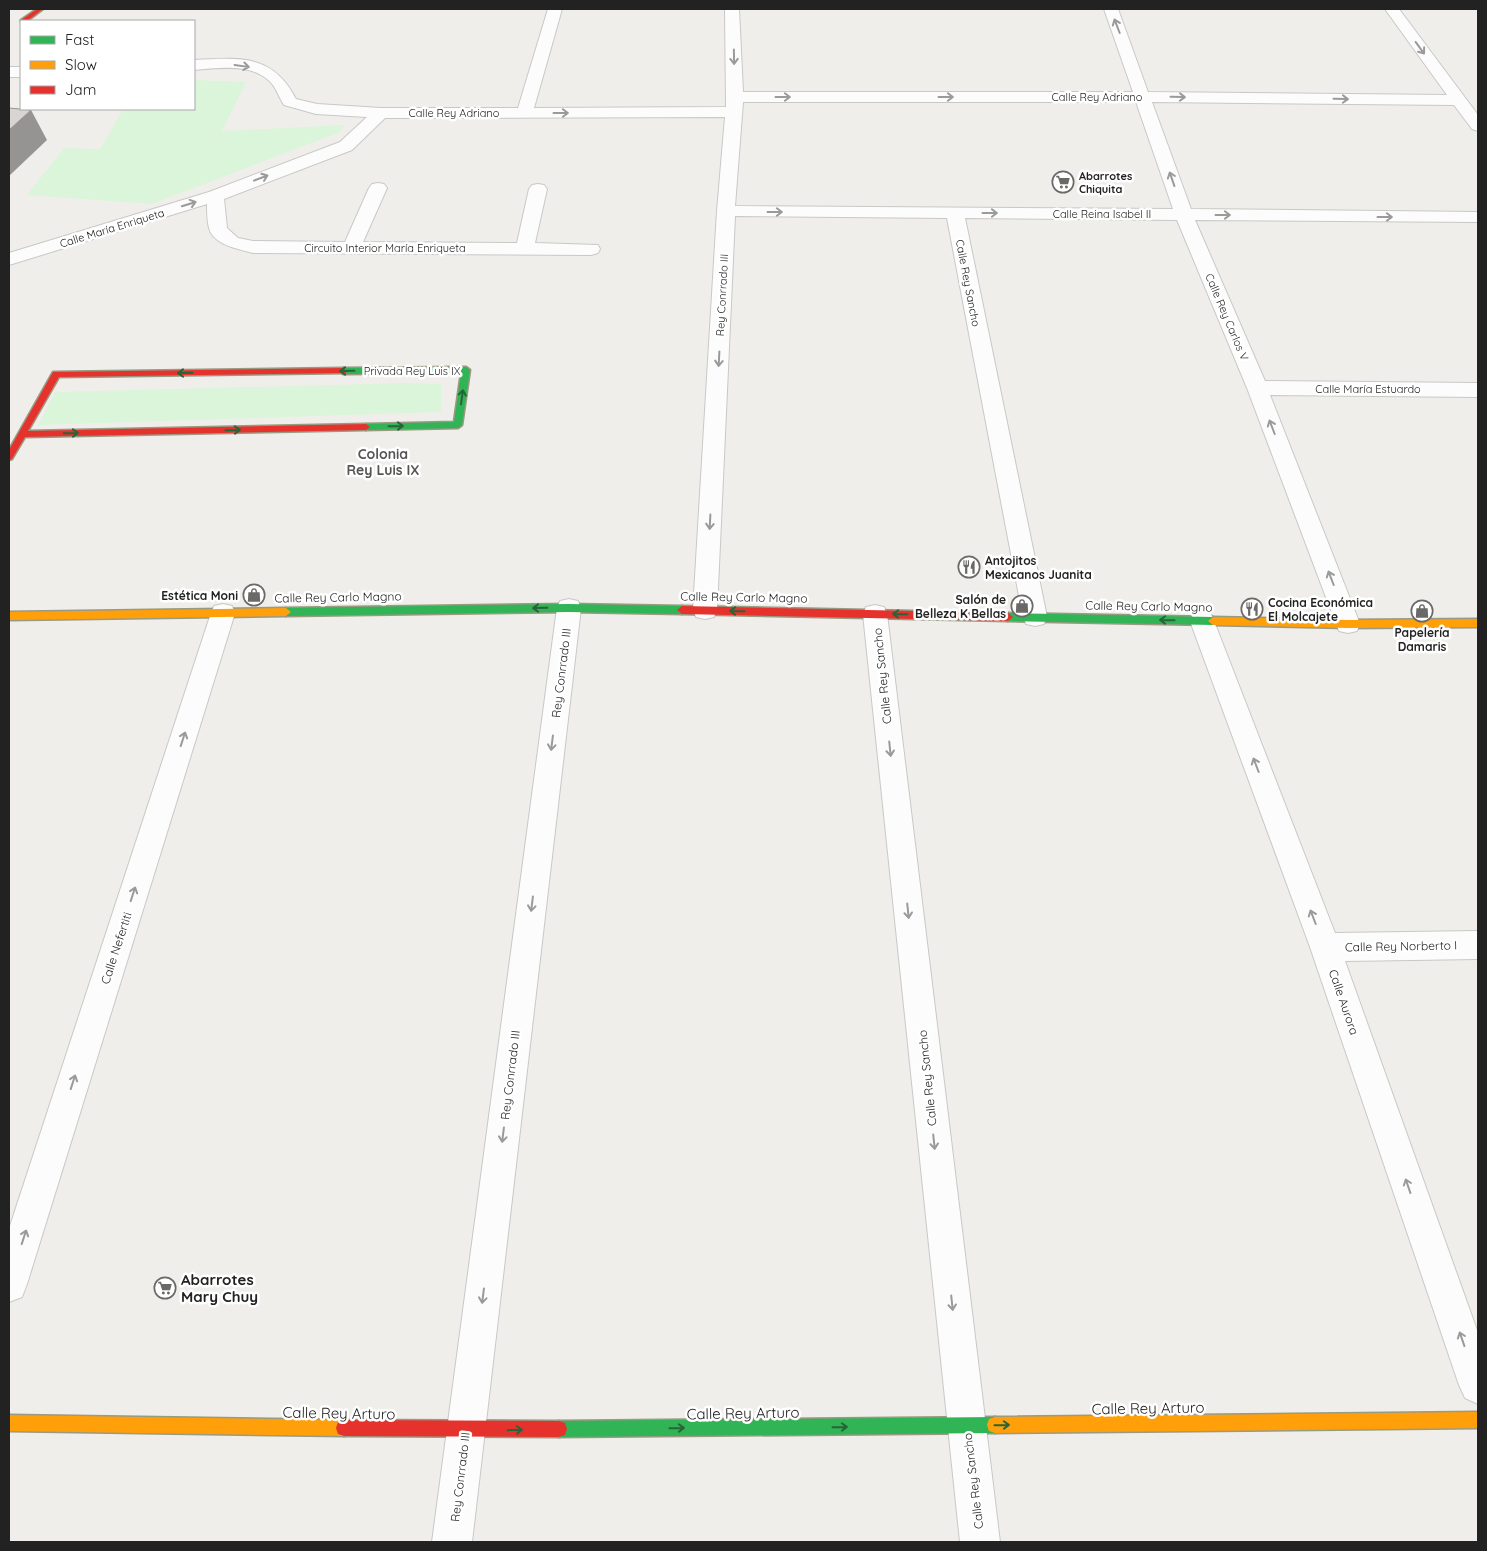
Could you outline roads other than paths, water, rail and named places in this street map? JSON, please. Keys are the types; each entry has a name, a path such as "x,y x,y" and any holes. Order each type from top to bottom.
{"street":[{"path":"25,20 40,9"},
{"path":"524,113 555,9"},
{"name":"Rey Conrrado III","path":"705,610 726,211 734,105 732,9"},
{"name":"Calle Rey Carlos V","path":"1110,9 1144,97 1184,215 1257,388 1348,624"},
{"path":"1392,9 1478,126"},
{"name":"Calle Rey Adriano","path":"195,65 226,63 265,69 278,80 290,102 316,109 382,113 524,113 734,105 1144,97 1459,100"},
{"name":"Calle María Enriqueta","path":"9,259 215,196 346,146 382,113"},
{"path":"351,249 378,188"},
{"path":"525,249 538,188"},
{"name":"Circuito Interior María Enriqueta","path":"215,196 218,230 232,242 254,247 591,249"},
{"name":"Calle Reina Isabel II","path":"726,211 1478,217"},
{"name":"Calle Rey Sancho","path":"955,213 1035,617"},
{"name":"Privada Rey Luis IX","path":"9,457 22,434 56,374 466,370 458,425 22,434"},
{"name":"Calle María Estuardo","path":"1257,388 1478,390"},
{"name":"Rey Conrrado III","path":"452,1542 569,608"},
{"name":"Calle Rey Carlo Magno","path":"9,616 569,608 1348,624 1478,623"},
{"name":"Calle Nefertiti","path":"9,1284 223,613"},
{"name":"Calle Rey Sancho","path":"875,614 980,1542"},
{"name":"Calle Aurora","path":"1202,621 1324,947 1478,1385"},
{"name":"Calle Rey Norberto I","path":"1324,947 1478,945"},
{"name":"Calle Rey Arturo","path":"9,1422 466,1430 1478,1420"}],"place":[{"name":"Abarrotes Chiquita","path":"1063,182"},
{"name":"Antojitos Mexicanos Juanita","path":"969,567"},
{"name":"Estética Moni","path":"254,595"},
{"name":"Salón de Belleza K Bellas","path":"1022,606"},
{"name":"Cocina Económica El Molcajete","path":"1252,609"},
{"name":"Papelería Damaris","path":"1422,611"},
{"name":"Abarrotes Mary Chuy","path":"165,1288"}],"district":[{"name":"Colonia Rey Luis IX","path":"383,462"}]}
